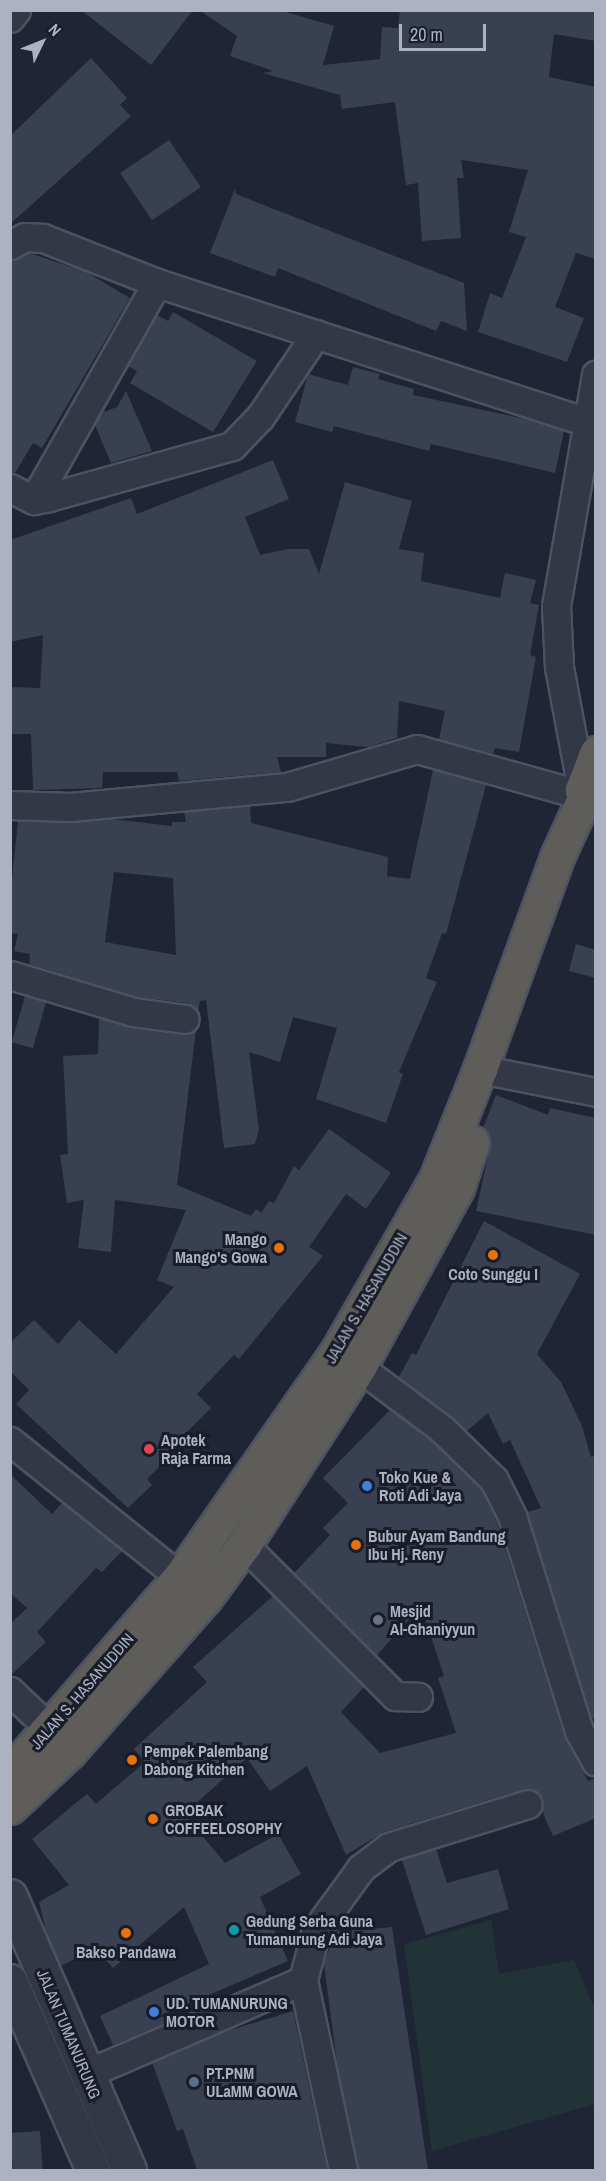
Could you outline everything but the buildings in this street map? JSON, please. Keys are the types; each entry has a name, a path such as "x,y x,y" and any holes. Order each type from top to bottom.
{"highway":[{"name":"JALAN S. HASANUDDIN","path":"10,1807 69,1752 205,1598 244,1545 359,1367 457,1188 535,940 557,857 589,793 596,753"},
{"name":"JALAN S. HASANUDDIN","path":"10,1773 180,1576 337,1352 436,1179 535,940"}],"street":[{"path":"10,18 16,10"},
{"path":"10,245 24,237 43,238 157,282 591,423"},
{"path":"34,500 157,282"},
{"path":"10,488 34,500 232,446 261,417 316,334"},
{"path":"10,805 70,807 287,787 417,749 589,793 559,667 556,606 591,423 596,374"},
{"path":"10,975 133,1012 185,1019"},
{"path":"495,1072 596,1092"},
{"path":"359,1367 442,1429 494,1480 512,1516 579,1731 596,1762"},
{"path":"10,1441 180,1576"},
{"path":"244,1545 395,1696 418,1697"},
{"path":"10,1691 49,1728"},
{"path":"343,2170 303,1980 315,1934 372,1858 389,1847 528,1804"},
{"name":"JALAN TUMANURUNG","path":"10,1896 129,2170"},
{"path":"86,2073 303,1980"},
{"name":"JALAN TUMANURUNG","path":"10,1981 93,2170"}],"shaded area":[{"path":"491,1920 499,1974 574,1960 592,2003 595,2003 595,2104 432,2151 404,1944"}],"place":[{"name":"Mango Mango's Gowa","path":"279,1248"},
{"name":"Coto Sunggu I","path":"493,1255"},
{"name":"Apotek Raja Farma","path":"149,1449"},
{"name":"Toko Kue & Roti Adi Jaya","path":"367,1486"},
{"name":"Bubur Ayam Bandung Ibu Hj. Reny","path":"356,1545"},
{"name":"Mesjid Al-Ghaniyyun","path":"378,1620"},
{"name":"Pempek Palembang Dabong Kitchen","path":"132,1760"},
{"name":"GROBAK COFFEELOSOPHY","path":"153,1819"},
{"name":"Gedung Serba Guna Tumanurung Adi Jaya","path":"234,1930"},
{"name":"Bakso Pandawa","path":"126,1933"},
{"name":"UD. TUMANURUNG MOTOR","path":"154,2012"},
{"name":"PT.PNM ULaMM GOWA","path":"194,2082"}]}
